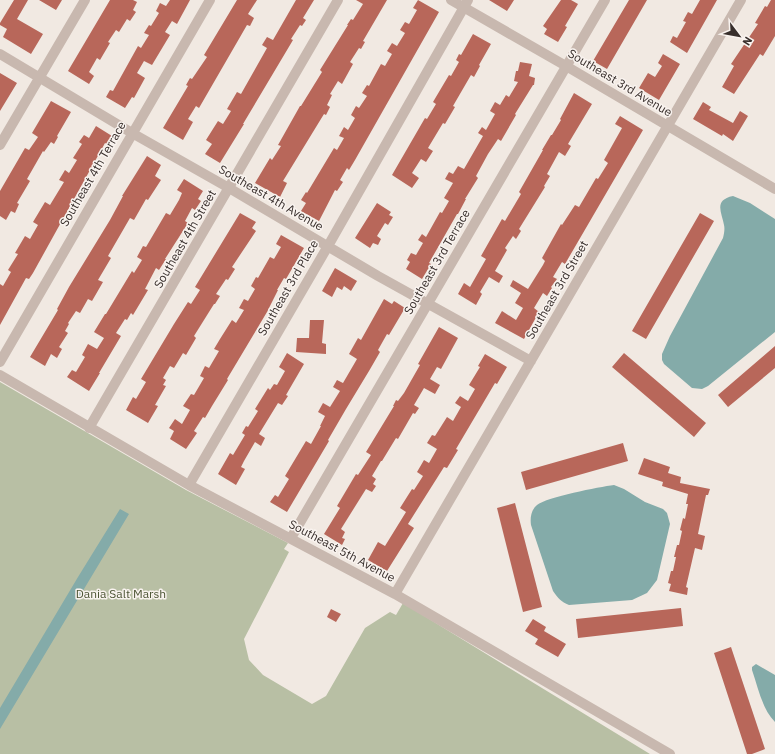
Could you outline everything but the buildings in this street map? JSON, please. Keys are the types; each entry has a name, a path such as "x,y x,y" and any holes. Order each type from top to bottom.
{"street":[{"path":"0,145 85,0"},
{"name":"Southeast 4th Terrace","path":"0,362 210,0"},
{"name":"Southeast 4th Street","path":"90,428 338,0"},
{"name":"Southeast 3rd Avenue","path":"451,0 466,4 566,66 775,189"},
{"name":"Southeast 3rd Terrace","path":"291,538 605,0"},
{"name":"Southeast 3rd Street","path":"396,594 741,0"},
{"name":"Southeast 3rd Place","path":"189,485 466,4"},
{"name":"Southeast 4th Avenue","path":"0,54 132,133 428,304 531,361"},
{"name":"Southeast 5th Avenue","path":"0,375 189,485 396,594 670,754"}],"green space":[{"name":"Dania Salt Marsh","path":"0,382 186,490 288,543 284,549 289,552 244,639 249,660 263,675 312,704 326,696 365,628 390,612 396,615 403,603 650,754 0,754"}],"water":[{"path":"733,196 750,203 775,219 775,332 708,386 702,389 692,388 664,364 662,354 670,336 723,238 724,228 720,208 723,201"},
{"path":"614,485 624,489 645,502 663,509 667,513 670,524 657,580 647,593 632,600 569,605 560,600 553,591 531,525 532,512 537,505 551,499"},
{"path":"120,509 129,514 0,729 0,708"},
{"path":"756,664 775,675 775,722 767,711 758,690 752,670 752,667"}]}
